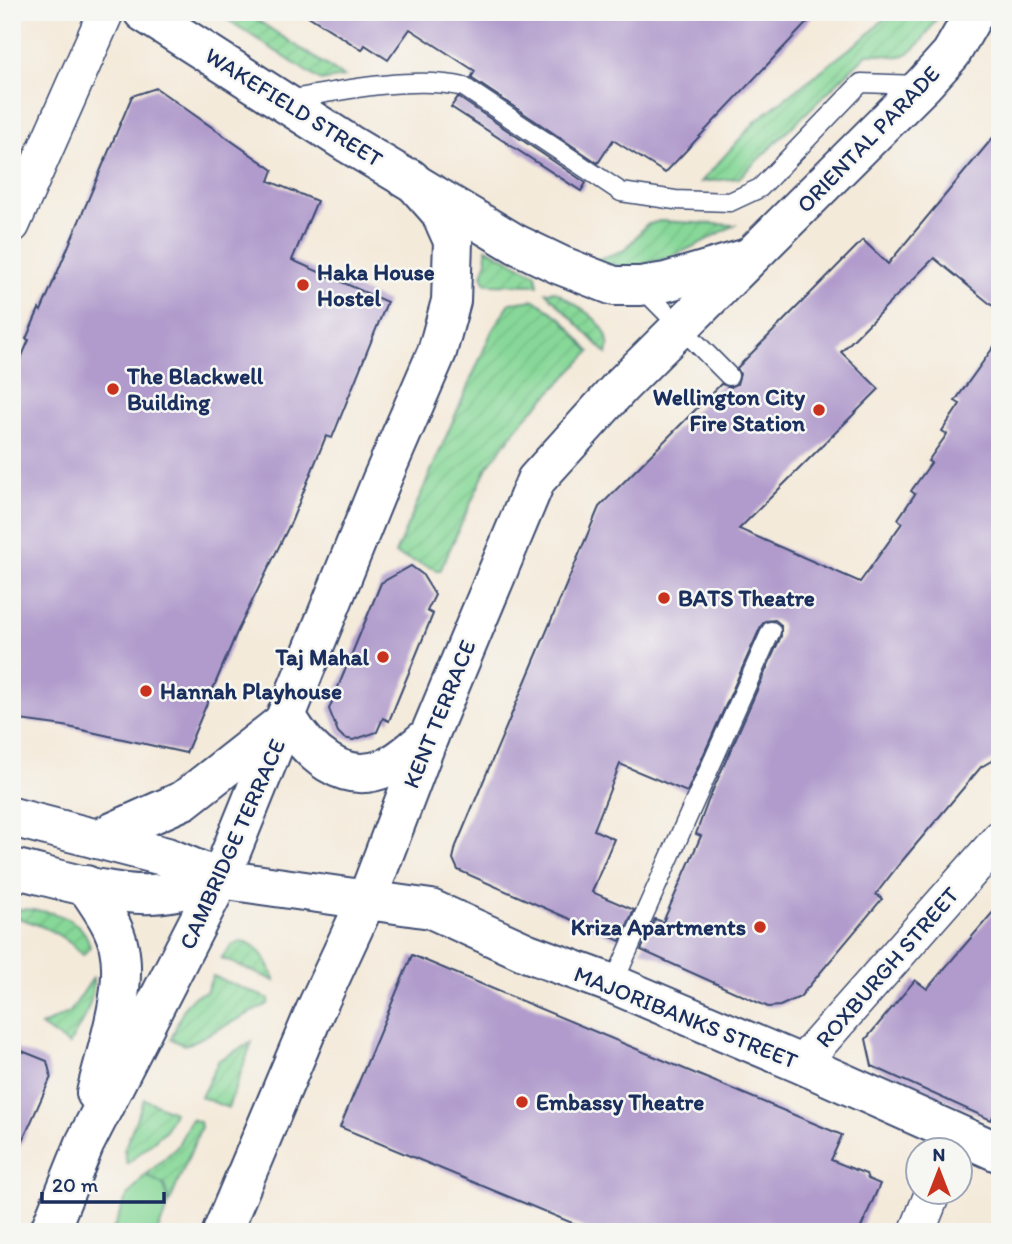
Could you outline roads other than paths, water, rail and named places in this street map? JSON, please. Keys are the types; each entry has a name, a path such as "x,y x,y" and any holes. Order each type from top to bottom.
{"main road":[{"name":"WAKEFIELD STREET","path":"144,12 280,102 516,244 549,260 614,286 640,286 666,282 750,258"},
{"name":"ORIENTAL PARADE","path":"750,258 923,85 951,54 975,12"},
{"name":"CAMBRIDGE TERRACE","path":"49,1232 85,1143 220,879 288,719 382,479 437,352 452,301 453,241 440,212 410,178"},
{"name":"KENT TERRACE","path":"222,1232 315,1011 367,899 429,736 536,480 587,421 750,258"},
{"path":"97,839 184,800 288,719 300,739 316,754 348,772 370,773 387,768 429,736"},
{"path":"12,817 176,859 220,879"},
{"path":"12,868 86,885 148,895 178,891 220,879"},
{"name":"MAJORIBANKS STREET","path":"220,879 430,909 528,953 612,984 801,1064 941,1136"},
{"path":"85,1143 121,983 121,961 111,926 86,885"},
{"name":"MAJORIBANKS STREET","path":"974,1147 1000,1153"}],"street":[{"path":"12,225 106,12"},
{"name":"ROXBURGH STREET","path":"801,1064 994,853"},
{"path":"917,1232 927,1206"}],"lane":[{"path":"280,102 359,87 447,83 464,87 621,191 675,200 730,202 760,188 861,83 923,85"},
{"path":"640,286 729,376"},
{"path":"612,984 771,631"}],"place":[{"name":"Haka House Hostel","path":"303,285"},
{"name":"The Blackwell Building","path":"113,389"},
{"name":"Wellington City Fire Station","path":"819,410"},
{"name":"BATS Theatre","path":"664,598"},
{"name":"Taj Mahal","path":"383,657"},
{"name":"Hannah Playhouse","path":"146,691"},
{"name":"Kriza Apartments","path":"760,927"},
{"name":"Embassy Theatre","path":"522,1102"}]}
